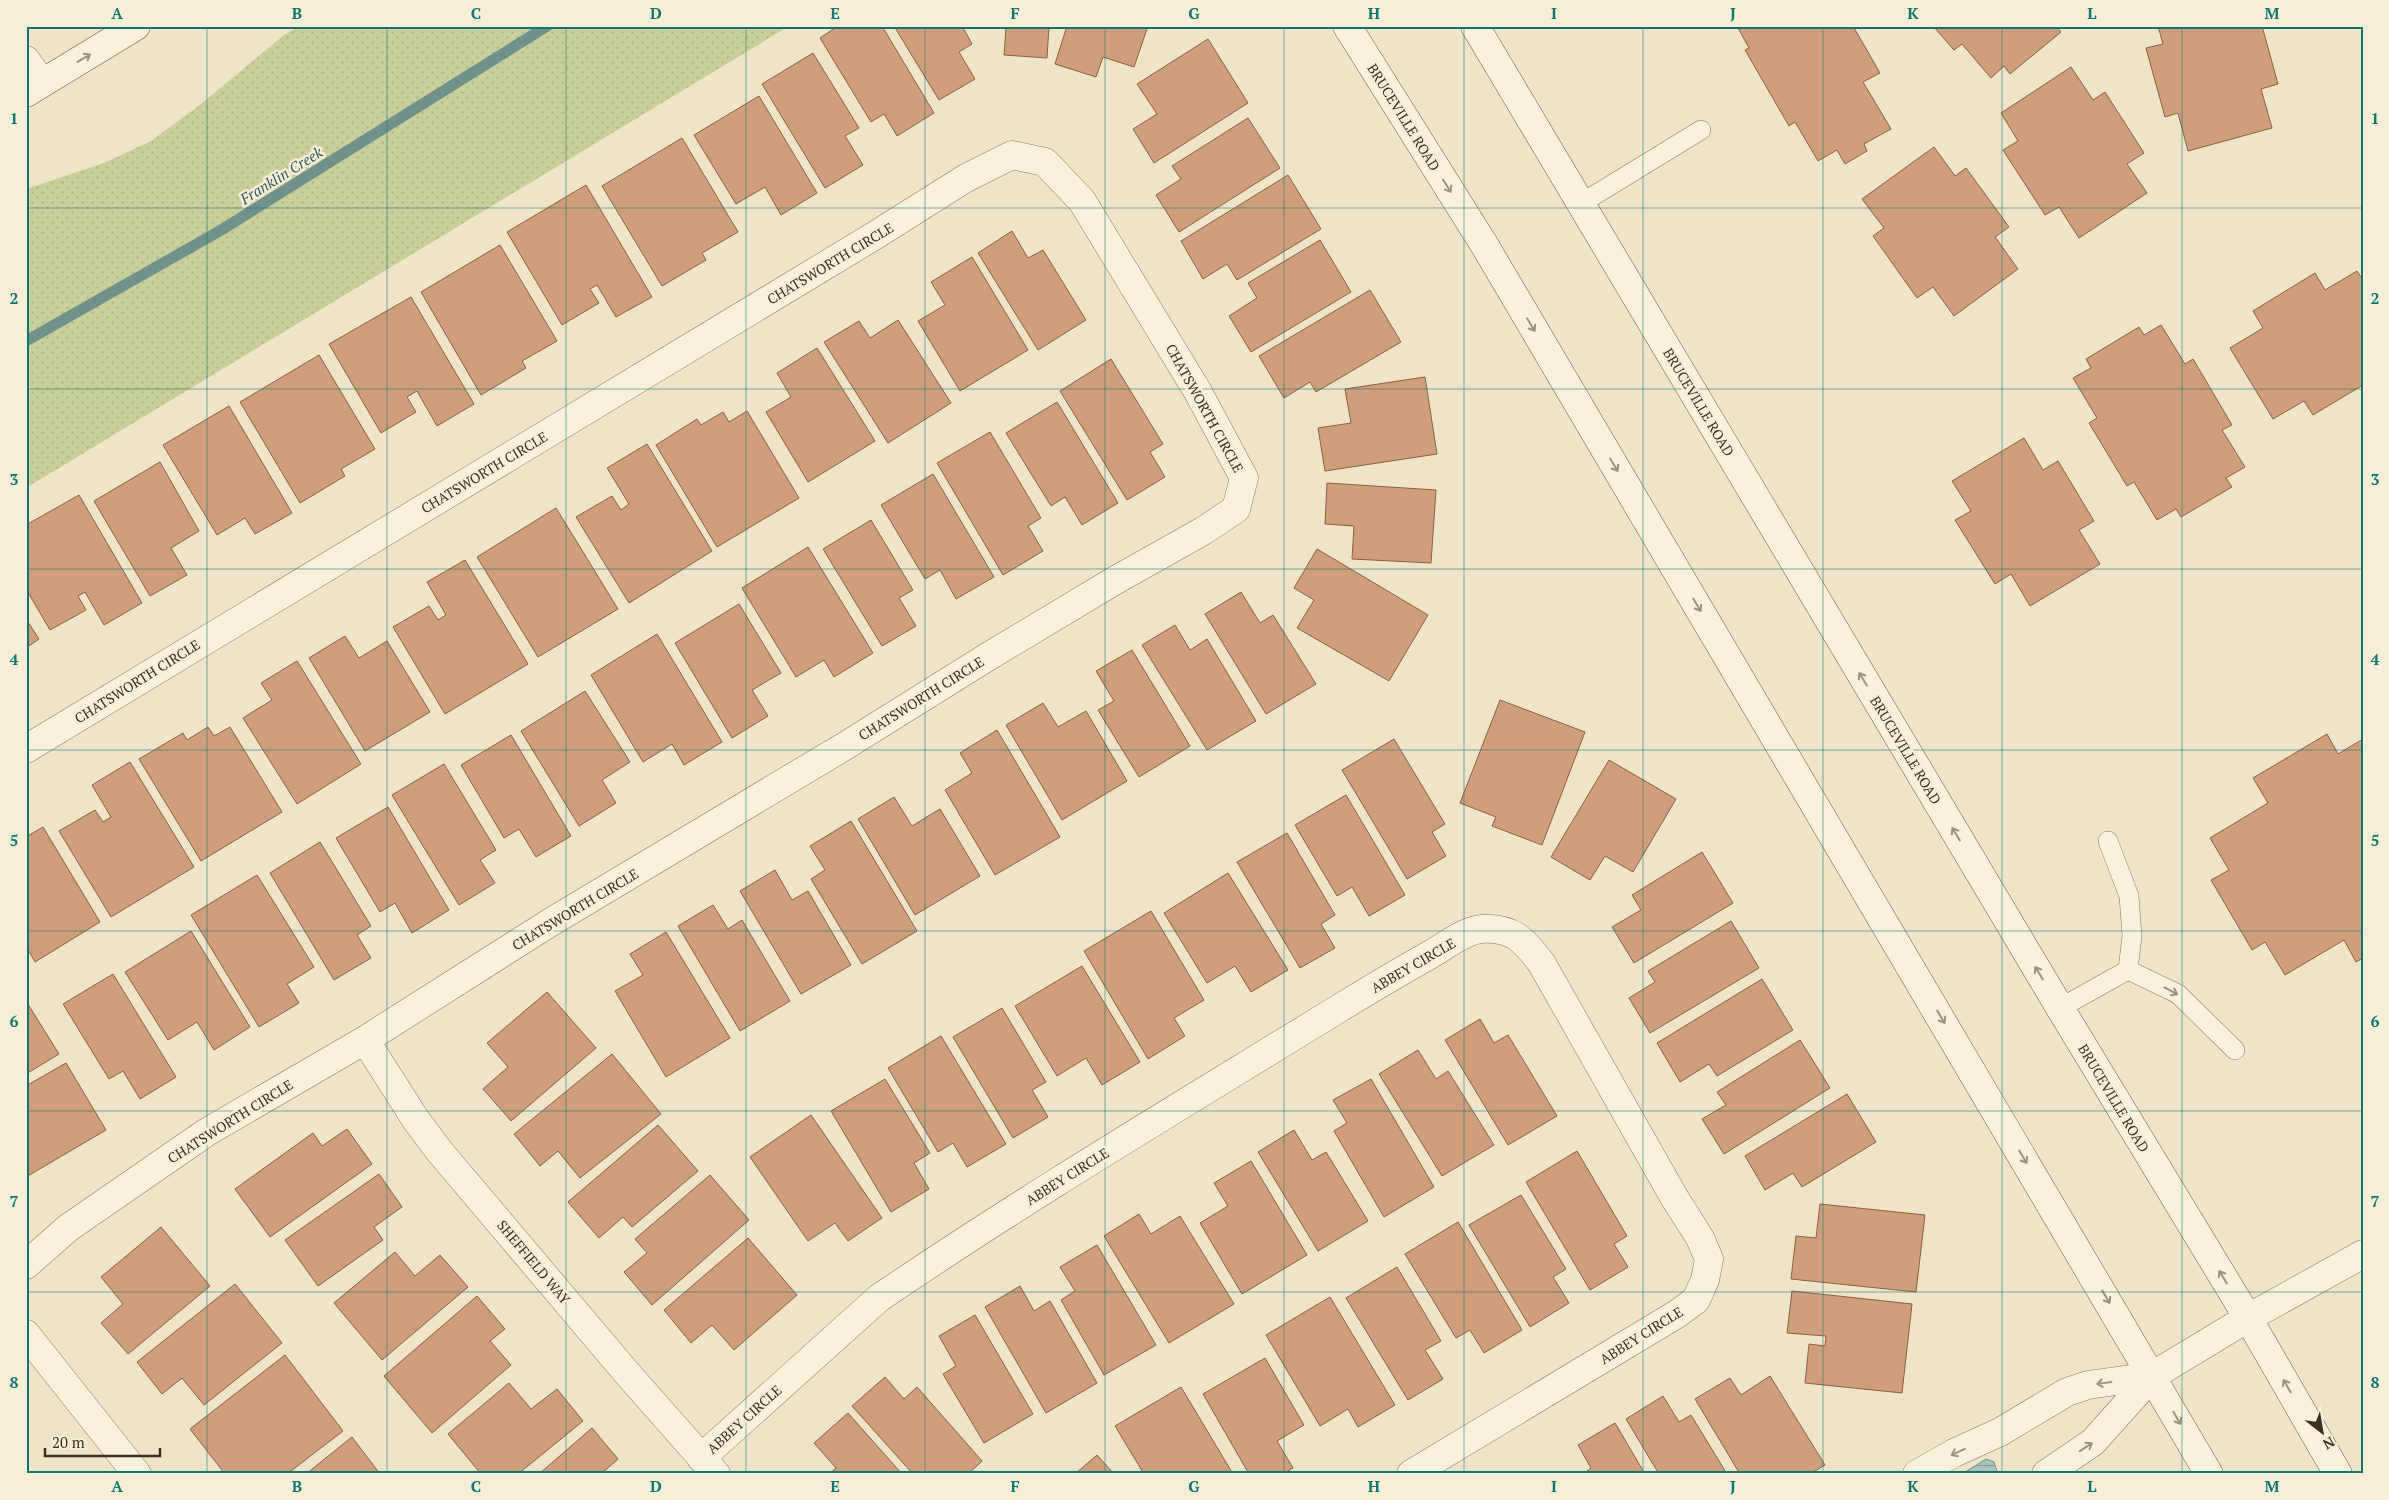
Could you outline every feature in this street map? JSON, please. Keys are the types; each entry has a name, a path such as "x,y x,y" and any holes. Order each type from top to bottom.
{"street":[{"path":"26,60 34,88 136,26"},
{"name":"BRUCEVILLE ROAD","path":"1347,26 1484,246 2209,1474"},
{"name":"BRUCEVILLE ROAD","path":"1475,26 2060,1008 2248,1318 2338,1474"},
{"name":"CHATSWORTH CIRCLE","path":"26,749 849,252 966,178 1012,155 1046,162 1082,200 1198,392 1244,478 1236,509 997,651 836,751 551,922 365,1040 207,1132 68,1228 26,1265"},
{"name":"ABBEY CIRCLE","path":"708,1466 879,1298 908,1278 1066,1176 1398,972 1456,939 1480,929 1504,930 1525,940 1542,964 1674,1197 1700,1238 1709,1259 1705,1280 1696,1300 1677,1314 1411,1474"},
{"name":"SHEFFIELD WAY","path":"365,1040 416,1120 440,1152 708,1466"},
{"path":"2046,1474 2094,1442 2152,1376 2248,1318 2363,1254"},
{"path":"26,1334 137,1474"},
{"path":"1917,1474 1954,1453 2000,1432 2067,1392 2088,1385 2152,1376"}],"lane":[{"path":"1580,204 1701,130"},
{"path":"2108,841 2129,896 2132,936 2128,970"},
{"path":"2060,1008 2128,970"},
{"path":"2128,970 2178,994 2235,1050"}],"green space":[{"path":"300,26 789,26 26,488 26,189 104,163 151,141 201,104 284,35"}],"water":[{"path":"1986,1459 1994,1462 1998,1474 1962,1474"}],"building":[{"path":"838,26 882,26 934,113 897,136 884,114 871,122 820,38"},
{"path":"894,26 962,26 972,44 959,52 975,79 939,100"},
{"path":"1049,26 1047,58 1004,55 1006,28 990,27"},
{"path":"1067,26 1148,26 1134,67 1103,57 1096,77 1055,64"},
{"path":"1737,26 1853,26 1880,73 1863,82 1891,129 1864,144 1867,151 1845,164 1837,150 1818,161 1795,122 1789,126 1745,50 1749,48"},
{"path":"1933,26 2056,26 2061,32 2010,74 2004,66 1991,78 1962,44 1954,50"},
{"path":"2158,26 2262,26 2278,84 2261,89 2272,128 2188,151 2178,113 2165,117 2146,48 2163,44"},
{"path":"1208,39 1248,103 1154,163 1133,129 1157,114 1137,84"},
{"path":"813,53 859,128 845,136 863,165 825,188 762,84"},
{"path":"2071,67 2093,100 2105,92 2144,153 2127,164 2147,193 2079,238 2059,207 2045,215 2003,150 2018,141 2001,113"},
{"path":"759,96 817,193 781,215 765,187 736,204 694,135"},
{"path":"1248,118 1280,168 1179,232 1156,195 1181,179 1172,166"},
{"path":"682,138 738,232 702,253 706,260 662,286 602,186"},
{"path":"1934,147 1955,176 1966,168 2009,227 1995,237 2018,269 1954,316 1933,287 1917,298 1873,236 1884,228 1862,199"},
{"path":"1288,175 1321,229 1237,280 1227,264 1203,279 1181,241"},
{"path":"586,185 652,297 616,317 597,285 590,289 599,303 562,325 507,232"},
{"path":"1012,231 1028,258 1043,250 1086,320 1038,350 978,253"},
{"path":"1320,240 1351,292 1251,352 1229,316 1257,298 1248,283"},
{"path":"500,245 557,341 522,361 526,368 481,395 421,292"},
{"path":"972,257 1028,350 960,391 918,321 945,305 931,282"},
{"path":"2357,271 2363,280 2363,385 2313,415 2304,401 2273,419 2230,348 2263,328 2253,311 2315,273 2325,290"},
{"path":"1370,290 1401,342 1316,392 1310,382 1284,398 1259,356"},
{"path":"411,297 474,404 437,426 417,391 407,397 416,412 381,433 329,344"},
{"path":"898,320 951,403 888,443 824,342 859,321 870,338"},
{"path":"2161,325 2185,364 2193,359 2232,425 2222,430 2245,467 2226,478 2232,487 2181,517 2176,509 2157,520 2134,482 2127,486 2089,423 2097,418 2073,378 2091,368 2086,359 2139,327 2144,335"},
{"path":"817,348 875,441 808,482 766,412 791,397 777,373"},
{"path":"319,355 375,449 341,469 345,476 300,503 240,402"},
{"path":"1111,359 1163,444 1150,452 1165,477 1127,500 1060,391"},
{"path":"1425,377 1437,454 1325,471 1318,428 1351,423 1345,389"},
{"path":"1057,402 1118,503 1082,525 1065,497 1051,506 1006,433"},
{"path":"229,406 292,513 255,534 245,518 217,535 163,445"},
{"path":"747,411 799,498 717,547 656,445 697,419 701,425 723,412 729,422"},
{"path":"990,432 1041,518 1028,526 1043,551 1003,575 937,463"},
{"path":"2024,438 2043,470 2058,461 2094,521 2079,530 2100,564 2030,606 2011,574 1995,584 1955,520 1971,511 1952,481"},
{"path":"647,444 712,551 629,603 576,517 612,496 621,510 629,504 607,468"},
{"path":"160,462 199,531 171,548 187,575 150,596 94,501"},
{"path":"933,474 994,577 956,599 940,570 925,579 881,505"},
{"path":"1327,483 1436,490 1431,563 1352,559 1354,526 1325,524"},
{"path":"79,495 142,603 104,625 85,592 78,596 86,610 50,630 26,589 26,525"},
{"path":"556,508 618,609 538,657 477,557"},
{"path":"871,520 913,590 899,598 916,626 882,646 823,549"},
{"path":"808,547 873,653 834,677 824,660 796,677 742,588"},
{"path":"1317,549 1428,615 1389,681 1297,628 1314,600 1294,588"},
{"path":"465,560 528,664 445,714 393,627 429,606 438,620 446,615 427,582"},
{"path":"1241,592 1260,623 1273,615 1316,684 1266,714 1205,614"},
{"path":"739,604 781,673 752,690 768,716 732,738 675,643"},
{"path":"26,619 39,639 26,648"},
{"path":"1175,625 1190,650 1207,639 1256,721 1207,750 1142,645"},
{"path":"657,634 722,742 684,765 672,744 643,762 591,675"},
{"path":"345,636 359,658 387,641 430,712 365,751 309,658"},
{"path":"1132,650 1190,746 1139,777 1098,710 1114,701 1096,671"},
{"path":"297,661 361,764 297,804 243,718 272,700 261,683"},
{"path":"585,691 630,762 602,780 616,803 579,826 521,731"},
{"path":"1500,700 1585,732 1542,845 1492,826 1496,817 1460,803"},
{"path":"1043,703 1058,727 1086,711 1127,781 1062,820 1006,725"},
{"path":"208,727 214,736 230,727 282,812 201,861 139,759 183,733 187,740"},
{"path":"997,730 1060,837 995,875 945,790 972,773 960,753"},
{"path":"2327,734 2338,754 2363,739 2363,958 2356,962 2344,940 2285,975 2265,942 2252,950 2211,880 2229,870 2210,838 2268,803 2253,778"},
{"path":"511,735 571,836 536,857 519,829 504,838 461,765"},
{"path":"1394,739 1445,824 1432,832 1446,856 1407,879 1342,770"},
{"path":"1609,760 1676,799 1633,872 1605,856 1590,880 1551,857"},
{"path":"130,762 194,867 111,917 59,831 95,810 103,822 111,817 92,785"},
{"path":"444,764 496,850 480,860 495,883 459,905 392,795"},
{"path":"1346,795 1405,895 1369,916 1352,887 1337,896 1295,825"},
{"path":"894,797 912,826 940,809 980,876 915,915 858,819"},
{"path":"388,807 449,910 412,933 395,903 380,912 336,838"},
{"path":"851,821 917,931 862,964 811,879 825,870 810,846"},
{"path":"43,827 100,922 35,962 26,946 26,837"},
{"path":"1287,833 1335,915 1321,924 1335,948 1300,968 1237,862"},
{"path":"320,842 371,926 357,935 371,958 334,980 270,873"},
{"path":"1702,852 1733,903 1634,963 1612,927 1641,910 1632,895"},
{"path":"775,870 792,900 808,891 851,965 801,994 740,891"},
{"path":"1228,873 1288,970 1251,992 1235,966 1207,983 1164,913"},
{"path":"257,875 314,967 287,984 299,1003 259,1027 191,915"},
{"path":"713,905 728,929 742,920 790,1001 740,1031 678,926"},
{"path":"1151,911 1204,1000 1174,1018 1185,1036 1148,1059 1084,951"},
{"path":"1731,921 1759,968 1650,1033 1629,998 1655,982 1648,971"},
{"path":"191,931 250,1027 214,1050 197,1022 168,1040 125,972"},
{"path":"666,932 730,1038 666,1077 615,991 643,975 630,954"},
{"path":"1082,966 1140,1062 1102,1085 1086,1058 1057,1076 1015,1006"},
{"path":"113,974 176,1077 140,1099 123,1071 109,1079 63,1004"},
{"path":"1762,979 1793,1030 1717,1076 1709,1064 1680,1082 1657,1043"},
{"path":"547,992 596,1048 511,1121 483,1089 508,1067 487,1043"},
{"path":"26,1001 59,1054 26,1074"},
{"path":"1002,1008 1046,1082 1032,1090 1048,1117 1013,1138 953,1037"},
{"path":"1480,1019 1494,1043 1508,1035 1557,1116 1508,1145 1445,1040"},
{"path":"941,1036 1006,1144 967,1167 953,1143 938,1152 888,1068"},
{"path":"1800,1040 1830,1088 1724,1154 1702,1119 1726,1105 1717,1092"},
{"path":"1418,1050 1436,1079 1448,1071 1494,1145 1442,1176 1379,1074"},
{"path":"612,1054 661,1114 580,1178 558,1151 540,1166 514,1134"},
{"path":"66,1063 106,1130 26,1177 26,1086"},
{"path":"885,1079 930,1153 914,1163 929,1189 891,1212 831,1111"},
{"path":"1371,1079 1434,1187 1384,1217 1334,1131 1347,1123 1333,1100"},
{"path":"1847,1094 1876,1142 1802,1187 1793,1173 1765,1190 1745,1156"},
{"path":"811,1115 882,1218 848,1241 835,1223 808,1241 750,1157"},
{"path":"658,1125 698,1171 632,1227 623,1217 599,1238 568,1202"},
{"path":"347,1129 372,1164 270,1237 235,1189 313,1133 322,1146"},
{"path":"1294,1130 1312,1160 1326,1152 1368,1221 1318,1251 1258,1152"},
{"path":"1577,1151 1627,1236 1614,1244 1628,1267 1590,1290 1526,1182"},
{"path":"1251,1161 1307,1255 1242,1294 1200,1223 1228,1206 1214,1183"},
{"path":"379,1174 402,1207 374,1227 383,1240 318,1286 285,1240"},
{"path":"710,1175 749,1220 652,1305 624,1272 647,1253 635,1239"},
{"path":"1521,1195 1566,1269 1553,1277 1569,1303 1530,1327 1469,1225"},
{"path":"1820,1204 1925,1215 1916,1292 1791,1279 1796,1236 1816,1238"},
{"path":"1139,1214 1151,1234 1180,1216 1234,1304 1169,1343 1104,1236"},
{"path":"1458,1222 1522,1330 1484,1353 1470,1330 1456,1338 1405,1254"},
{"path":"161,1227 210,1286 128,1354 101,1323 123,1304 101,1277"},
{"path":"748,1238 797,1295 734,1350 712,1325 691,1343 664,1310"},
{"path":"1097,1245 1156,1345 1104,1375 1061,1300 1075,1291 1060,1267"},
{"path":"395,1252 415,1276 440,1255 468,1287 382,1360 334,1303"},
{"path":"1397,1267 1441,1341 1425,1350 1443,1379 1408,1400 1346,1298"},
{"path":"235,1284 282,1343 204,1405 182,1378 162,1394 137,1362"},
{"path":"1020,1286 1034,1311 1050,1301 1097,1383 1046,1413 985,1307"},
{"path":"1792,1291 1912,1304 1902,1393 1805,1383 1809,1344 1825,1346 1826,1336 1787,1333"},
{"path":"477,1296 505,1329 490,1341 511,1365 432,1433 384,1376"},
{"path":"1330,1297 1395,1405 1358,1427 1348,1409 1320,1426 1266,1335"},
{"path":"975,1315 1033,1414 984,1443 943,1374 956,1366 939,1336"},
{"path":"285,1355 343,1431 287,1474 225,1474 190,1429"},
{"path":"1265,1358 1304,1425 1277,1441 1293,1468 1283,1474 1249,1474 1203,1394"},
{"path":"1770,1376 1825,1465 1810,1474 1740,1474 1695,1399 1730,1378 1741,1395"},
{"path":"885,1377 904,1399 917,1387 982,1461 968,1474 913,1474 852,1406"},
{"path":"509,1383 531,1409 557,1389 583,1421 518,1474 481,1474 448,1434"},
{"path":"1181,1387 1233,1474 1144,1474 1115,1426"},
{"path":"1663,1396 1679,1422 1691,1415 1727,1474 1659,1474 1626,1419"},
{"path":"848,1413 902,1474 829,1474 836,1468 814,1443"},
{"path":"1615,1423 1645,1474 1583,1474 1591,1468 1578,1445"},
{"path":"592,1428 618,1459 601,1474 539,1474"},
{"path":"352,1437 380,1474 306,1474"},
{"path":"1097,1455 1114,1474 1075,1474"}],"waterway":[{"name":"Franklin Creek","path":"26,341 223,229 547,26"}]}
